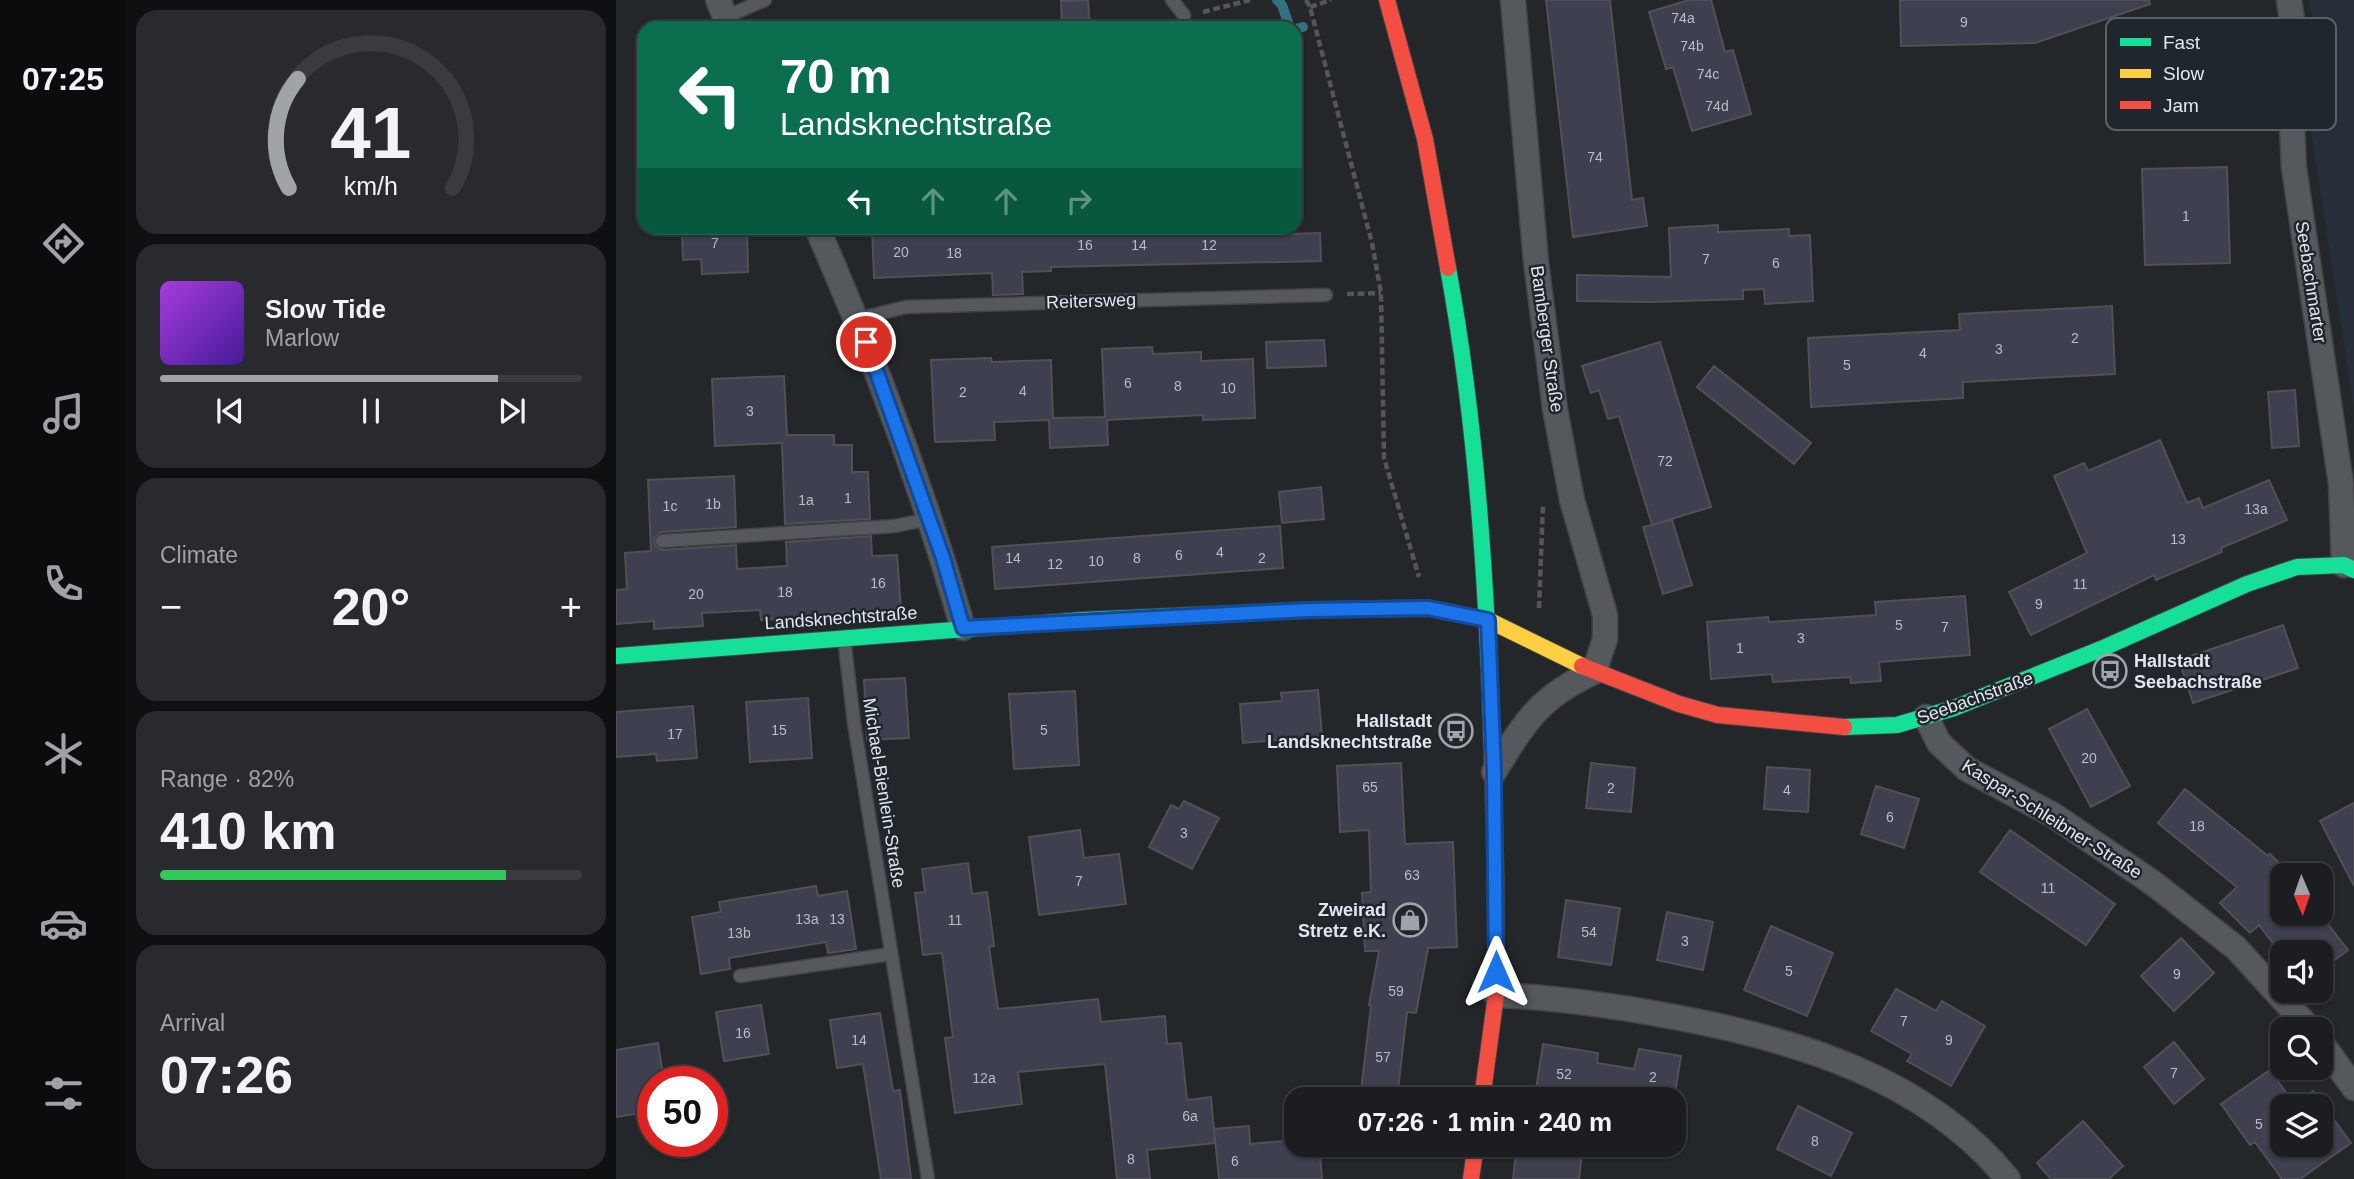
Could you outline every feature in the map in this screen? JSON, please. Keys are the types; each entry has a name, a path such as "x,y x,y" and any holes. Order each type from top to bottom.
{"street":[{"path":"1387,0 1425,139 1455,305 1475,474 1488,620 1494,772 1496,995 1484,1087"},
{"name":"Bamberger Straße","path":"1513,0 1535,249 1556,410 1572,500 1605,615 1605,639 1594,672"},
{"name":"Seebachmarter","path":"2289,0 2292,18"},
{"name":"Seebachmarter","path":"2292,130 2294,168 2341,484 2344,540 2350,563"},
{"path":"820,235 858,319 929,519 963,628"},
{"name":"Seebachstraße","path":"1488,620 1594,672 1679,704 1718,715 1855,728 1897,725 1954,708 2042,674 2247,584 2297,567 2350,563"},
{"name":"Landsknechtstraße","path":"616,656 963,628 1284,610 1428,608 1488,620"},
{"path":"1494,772 1519,732 1542,704 1568,684 1594,672"},
{"name":"Kaspar-Schleibner-Straße","path":"1926,717 1939,743 1967,769 2053,815 2153,883 2236,948 2299,1017"},
{"path":"1496,995 1539,997 1633,1009 1733,1028 1855,1067 1928,1106 1988,1154 2008,1179"},
{"path":"2333,1059 2354,1088"},
{"path":"1471,1179 1474,1157"}],"lane":[{"path":"724,15 765,0"},
{"path":"1172,0 1184,15"},
{"name":"Reitersweg","path":"858,319 906,307 1326,295"},
{"path":"662,541 895,526 929,519"},
{"name":"Michael-Bienlein-Straße","path":"844,638 853,723 928,1179"},
{"path":"740,976 891,954"}],"path":[{"path":"1184,15 1250,0"},
{"path":"1306,0 1366,219 1381,293 1384,458 1428,608"},
{"path":"1310,7 1331,0"},
{"path":"1326,295 1381,293"},
{"path":"1537,644 1544,498"}],"shaded area":[{"path":"2308,0 2354,0 2354,409 2311,132 2336,130 2336,18 2312,18"}],"building":[{"path":"1088,0 1090,21 1062,21 1061,1"},
{"path":"1546,0 1610,0 1632,200 1643,198 1647,226 1573,237"},
{"path":"1689,0 1711,0 1725,52 1733,50 1751,114 1692,131 1673,67 1666,69 1649,12"},
{"path":"1900,0 2149,0 2150,4 2035,43 1901,46"},
{"path":"2227,167 2230,263 2145,265 2142,169"},
{"path":"1718,225 1718,232 1789,229 1789,236 1810,235 1813,301 1765,304 1764,289 1743,290 1743,299 1577,301 1577,275 1671,277 1669,228"},
{"path":"1320,233 1321,261 1051,267 1051,271 1022,272 1023,294 993,295 992,273 874,278 872,235"},
{"path":"682,235 747,235 748,272 702,274 701,259 683,260"},
{"path":"2112,306 2115,374 1963,382 1963,398 1811,407 1808,338 1960,330 1959,314"},
{"path":"1324,340 1326,366 1267,368 1266,342"},
{"path":"1660,342 1711,507 1652,525 1619,416 1608,419 1599,390 1591,393 1582,366"},
{"path":"1152,347 1153,354 1201,352 1201,361 1253,359 1255,418 1203,420 1203,415 1107,420 1108,445 1050,448 1049,420 994,422 995,440 935,442 931,360 1051,360 1053,418 1105,417 1102,349"},
{"path":"1714,366 1811,443 1794,464 1697,387"},
{"path":"784,376 787,435 834,435 834,445 852,445 852,472 868,472 870,519 785,524 782,443 715,446 712,379"},
{"path":"2295,390 2299,446 2272,448 2268,392"},
{"path":"2160,440 2187,503 2199,498 2203,508 2269,480 2287,520 2156,580 2154,575 2031,635 2009,592 2087,553 2054,476 2084,463 2088,471"},
{"path":"734,476 736,527 661,532 654,538 655,546 663,550 736,545 737,569 787,566 786,542 871,536 872,556 897,555 901,609 761,620 760,610 702,613 703,626 654,629 654,621 616,624 616,590 627,589 625,553 651,551 648,480"},
{"path":"1321,487 1324,519 1282,523 1279,492"},
{"path":"1672,520 1692,585 1663,594 1643,527"},
{"path":"1280,526 1283,568 995,589 992,547"},
{"path":"1965,596 1970,655 1879,662 1881,681 1851,683 1850,677 1773,682 1772,674 1711,679 1707,622 1768,617 1769,622 1876,615 1875,602"},
{"path":"2283,625 2298,668 2193,703 2179,660"},
{"path":"905,678 909,738 867,740 864,680"},
{"path":"1318,690 1322,736 1243,743 1240,704 1282,701 1281,693"},
{"path":"1075,691 1079,765 1014,769 1009,694"},
{"path":"808,698 812,758 750,762 746,702"},
{"path":"693,706 697,758 657,761 656,754 616,757 616,712"},
{"path":"2087,709 2130,786 2091,807 2049,729"},
{"path":"1401,763 1405,844 1453,842 1457,947 1428,948 1416,1013 1407,1012 1398,1087 1361,1087 1369,1005 1379,951 1365,951 1362,893 1371,892 1369,830 1340,832 1337,766"},
{"path":"1591,763 1635,768 1631,812 1586,808"},
{"path":"1767,767 1810,770 1808,812 1764,809"},
{"path":"1876,786 1919,799 1904,848 1861,834"},
{"path":"2185,789 2279,863 2270,863 2270,926 2329,926 2348,950 2333,961 2333,940 2270,940 2259,925 2250,933 2220,903 2237,887 2158,823"},
{"path":"1184,801 1219,818 1192,869 1149,847 1171,805 1179,809"},
{"path":"2354,803 2354,886 2320,821"},
{"path":"1080,830 1084,858 1119,854 1126,904 1039,915 1029,837"},
{"path":"2010,830 2115,904 2086,945 1980,872"},
{"path":"968,863 972,894 987,892 994,946 989,947 998,1009 1098,999 1101,1022 1165,1016 1167,1044 1181,1043 1187,1100 1211,1097 1215,1143 1147,1150 1150,1179 1117,1179 1105,1064 1018,1072 1022,1104 955,1113 945,1038 953,1037 942,953 923,955 915,893 925,892 922,869"},
{"path":"816,886 818,896 847,891 856,949 828,953 826,942 729,958 730,969 701,974 692,917 721,912 719,902"},
{"path":"1566,900 1620,908 1611,965 1558,957"},
{"path":"1667,912 1713,922 1703,970 1657,960"},
{"path":"1771,926 1833,953 1807,1016 1744,990"},
{"path":"2181,938 2214,973 2174,1011 2141,976"},
{"path":"1896,989 1936,1011 1942,1001 1985,1026 1951,1086 1907,1061 1912,1054 1871,1031"},
{"path":"761,1005 769,1054 724,1061 716,1012"},
{"path":"880,1013 893,1091 900,1090 911,1179 881,1179 863,1064 837,1068 830,1020"},
{"path":"2174,1042 2204,1079 2174,1104 2144,1067"},
{"path":"658,1043 662,1066 637,1066 637,1114 616,1117 616,1050"},
{"path":"1543,1044 1598,1053 1597,1063 1634,1069 1639,1049 1681,1056 1676,1087 1536,1087"},
{"path":"2270,1070 2270,1080 2277,1080 2287,1094 2270,1094 2270,1157 2331,1157 2300,1179 2282,1179 2255,1142 2250,1145 2221,1104"},
{"path":"1798,1106 1852,1133 1831,1176 1777,1149"},
{"path":"2333,1118 2351,1143 2333,1156"},
{"path":"2083,1121 2123,1166 2109,1179 2051,1179 2037,1163"},
{"path":"1249,1126 1250,1144 1284,1141 1284,1157 1320,1157 1322,1179 1219,1179 1214,1129"},
{"path":"1516,1157 1582,1157 1579,1179 1513,1179"}],"waterway":[{"path":"1277,0 1282,5 1288,21"}],"traffic: fast":[{"path":"1448,268 1466,387 1479,508 1492,749"},
{"path":"1844,727 1897,725 1954,708 2101,649 2247,584 2297,567 2344,565 2354,570"},
{"path":"616,656 1084,620 1310,610"}],"traffic: slow":[{"path":"1310,610 1428,608 1488,620 1582,666"}],"traffic: jam":[{"path":"1387,0 1425,139 1448,268"},
{"path":"1582,666 1679,704 1718,715 1844,727"},
{"path":"1484,1087 1496,995 1492,749"},
{"path":"1471,1179 1474,1157"}],"place":[{"name":"Hallstadt Seebachstraße","path":"2110,671"},
{"name":"Hallstadt Landsknechtstraße","path":"1456,731"},
{"name":"Zweirad Stretz e.K.","path":"1410,920"}],"route":[{"path":"866,342 943,558 963,628 1284,610 1407,608 1428,608 1488,620 1494,772 1496,972"}]}
